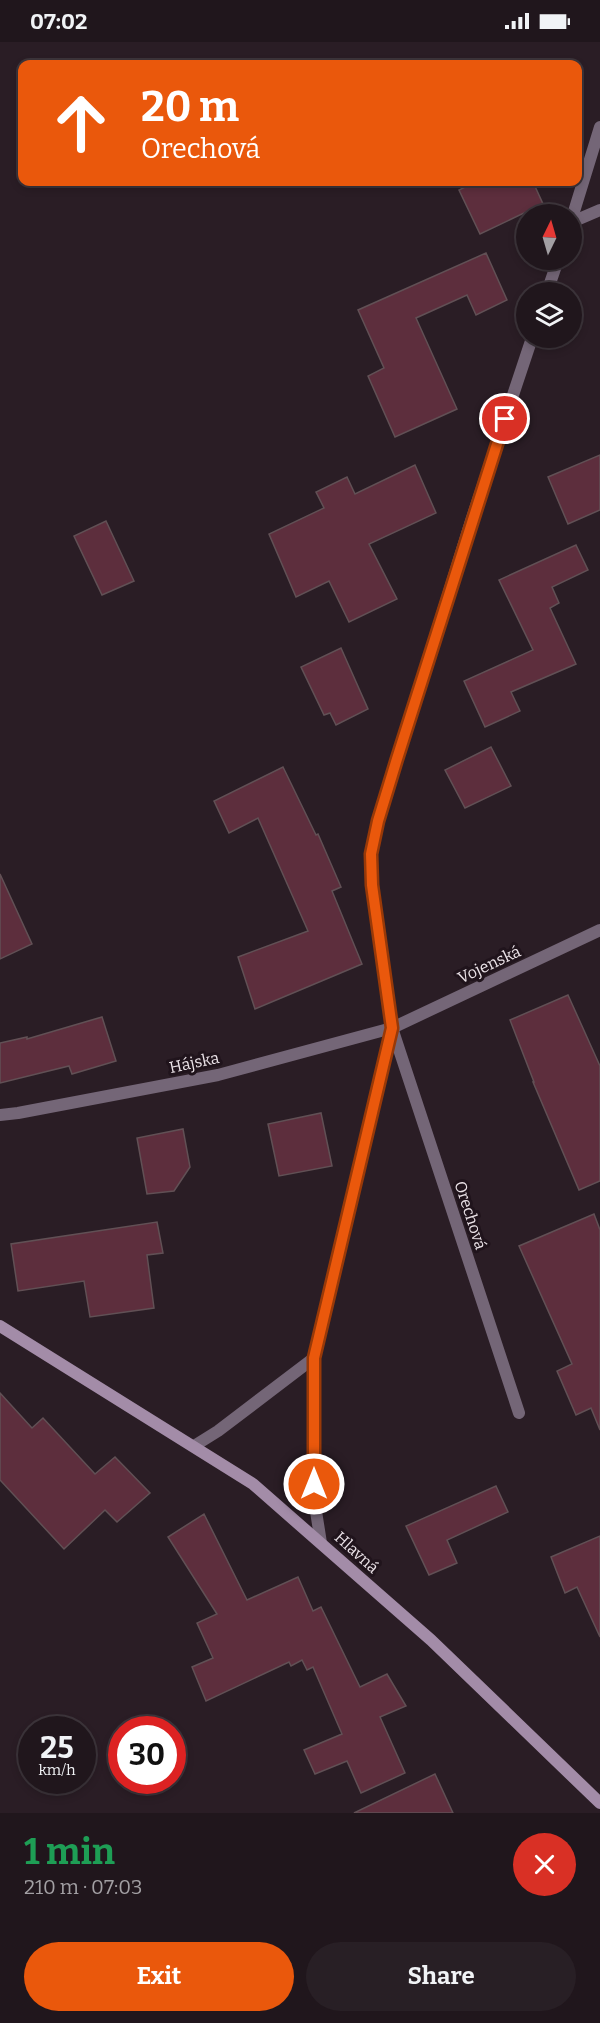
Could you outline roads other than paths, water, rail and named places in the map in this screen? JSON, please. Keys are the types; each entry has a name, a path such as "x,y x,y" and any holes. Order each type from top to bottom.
{"main road":[{"name":"Hlavná","path":"0,1326 253,1484 431,1640 600,1803"}],"street":[{"path":"577,204 600,127"},
{"path":"582,216 600,210"},
{"name":"Orechová","path":"519,1413 392,1028 372,885 371,854 378,821 403,739 471,521 529,348"},
{"name":"Vojenská","path":"392,1028 600,930"},
{"name":"Orechová","path":"321,1543 315,1505 314,1358 392,1028"},
{"name":"Hájska","path":"0,1115 218,1075 392,1028"},
{"path":"194,1446 218,1431 314,1358"}]}
